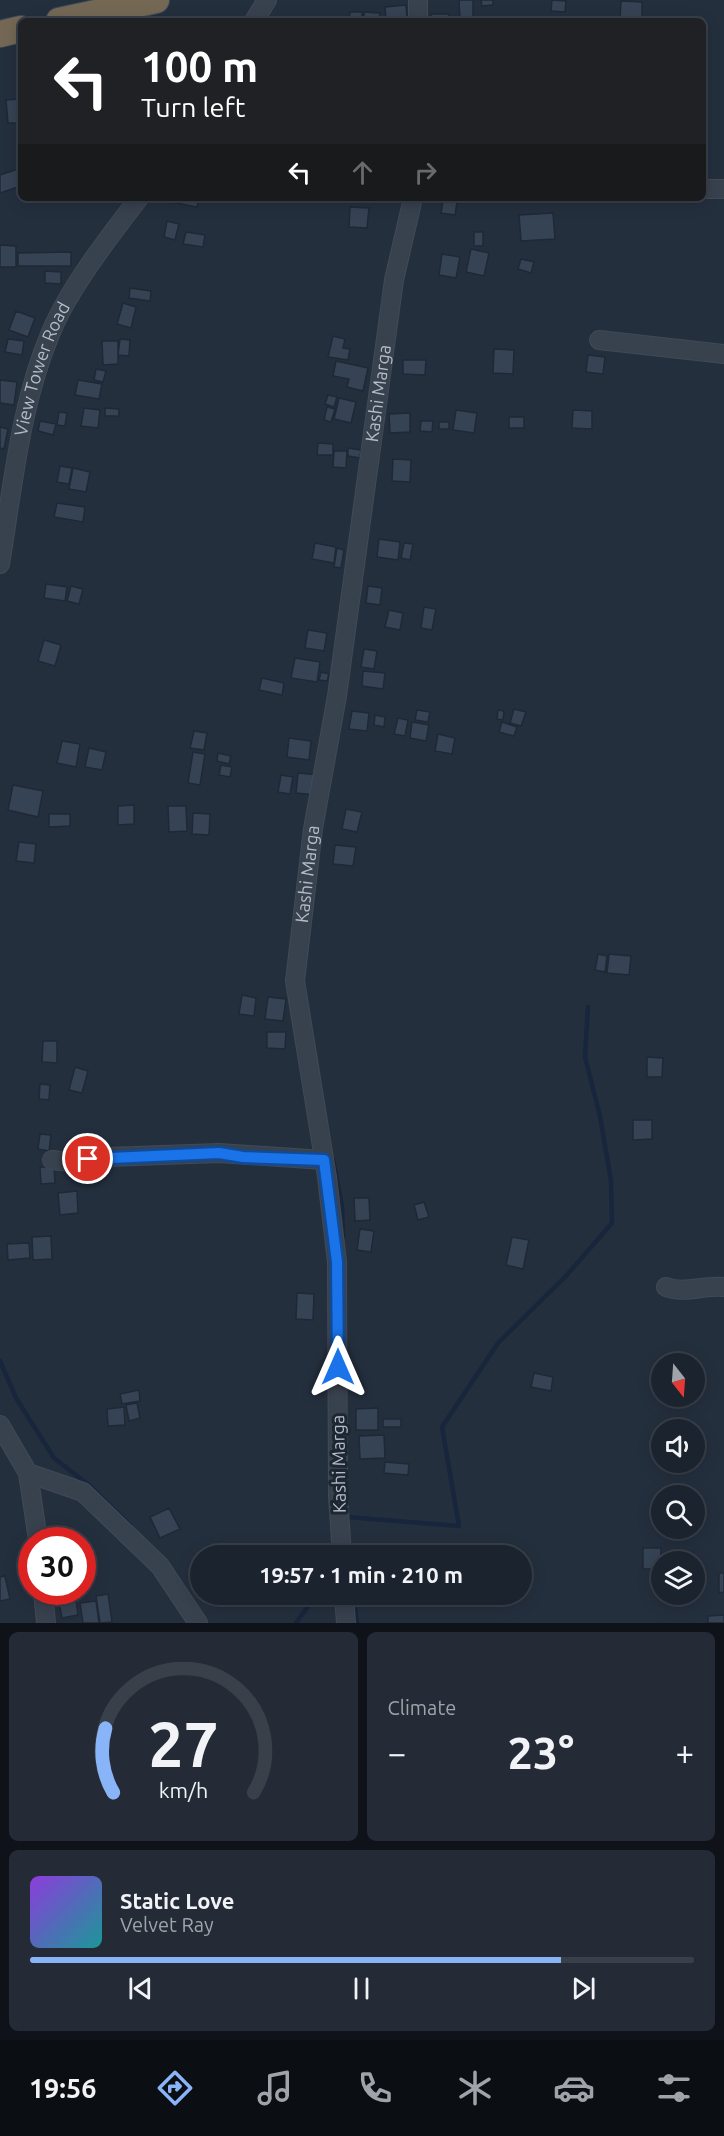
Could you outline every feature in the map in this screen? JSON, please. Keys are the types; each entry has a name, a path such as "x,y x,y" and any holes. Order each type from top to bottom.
{"highway":[{"path":"73,18 156,0"},
{"path":"0,34 18,30"}],"street":[{"path":"256,18 267,0"},
{"path":"418,0 418,18"},
{"path":"706,189 724,189"},
{"name":"View Tower Road","path":"0,564 28,398 51,330 77,286 137,201"},
{"name":"Kashi Marga","path":"341,1545 338,1496 337,1262 324,1160 295,981 313,829 337,696 394,280 412,201"},
{"path":"599,340 724,354"},
{"path":"52,1160 70,1162 108,1157 219,1153 243,1157 324,1160"},
{"path":"666,1287 678,1292 702,1287 724,1287"},
{"path":"0,1425 28,1473 36,1527"},
{"path":"28,1473 82,1492 160,1566 198,1623"},
{"path":"44,1605 46,1623"},
{"path":"345,1605 346,1623"}],"building":[{"path":"459,0 473,0 473,18 460,18"},
{"path":"481,0 493,0 493,5 482,6"},
{"path":"552,0 566,1 565,12 551,11"},
{"path":"621,1 642,2 642,18 620,18"},
{"path":"406,5 407,18 386,18 385,7"},
{"path":"350,12 362,12 362,18 349,18"},
{"path":"364,12 380,13 379,18 364,18"},
{"path":"431,14 449,14 449,18 431,18"},
{"path":"18,99 18,123 8,123 6,100"},
{"path":"18,169 18,187 0,193 0,175"},
{"path":"171,201 198,201 197,207"},
{"path":"443,201 457,202 455,215 441,213"},
{"path":"350,207 369,208 367,228 349,227"},
{"path":"553,213 555,239 521,241 519,215"},
{"path":"167,221 179,224 175,240 164,237"},
{"path":"186,232 205,235 203,247 183,244"},
{"path":"474,232 483,232 483,246 474,246"},
{"path":"0,245 16,246 16,267 0,267"},
{"path":"471,249 489,253 484,276 466,272"},
{"path":"71,252 71,266 18,266 18,253"},
{"path":"442,254 460,257 456,278 439,275"},
{"path":"521,259 534,262 531,273 518,269"},
{"path":"45,271 61,272 61,284 45,283"},
{"path":"130,288 151,291 150,301 129,298"},
{"path":"123,303 136,307 131,328 117,324"},
{"path":"16,311 35,318 28,337 9,330"},
{"path":"333,336 345,339 343,348 350,349 348,360 328,357"},
{"path":"8,339 24,341 22,355 5,352"},
{"path":"120,339 130,340 129,356 118,355"},
{"path":"102,341 118,341 118,364 103,365"},
{"path":"494,349 514,350 513,374 493,373"},
{"path":"588,355 605,357 603,374 586,372"},
{"path":"403,360 426,360 425,375 403,374"},
{"path":"336,361 368,368 363,391 347,387 349,379 333,376"},
{"path":"96,369 106,371 103,382 94,380"},
{"path":"0,380 17,382 14,405 0,403"},
{"path":"78,380 102,384 99,399 75,395"},
{"path":"328,395 337,397 334,407 325,404"},
{"path":"339,398 356,402 351,423 334,419"},
{"path":"327,407 335,409 331,422 324,420"},
{"path":"84,408 100,410 98,428 81,426"},
{"path":"105,408 119,409 119,416 105,416"},
{"path":"456,410 477,413 474,433 453,430"},
{"path":"573,410 592,411 592,429 572,428"},
{"path":"59,412 67,413 65,426 57,425"},
{"path":"410,413 410,432 390,433 389,414"},
{"path":"509,417 524,417 524,428 509,428"},
{"path":"40,421 56,424 53,435 38,431"},
{"path":"421,421 433,421 432,432 420,431"},
{"path":"439,422 449,422 449,429 439,429"},
{"path":"0,427 8,429 4,449 0,448"},
{"path":"318,443 333,444 333,455 317,455"},
{"path":"348,448 361,450 360,458 348,456"},
{"path":"334,451 347,451 346,468 333,467"},
{"path":"393,459 411,460 410,482 392,481"},
{"path":"60,466 72,468 69,484 57,482"},
{"path":"73,468 90,472 86,492 69,489"},
{"path":"57,503 85,507 83,522 54,517"},
{"path":"379,539 400,542 398,560 377,557"},
{"path":"315,543 336,547 334,563 312,559"},
{"path":"404,543 413,544 410,560 401,558"},
{"path":"337,548 344,550 341,568 334,567"},
{"path":"46,584 67,587 65,601 44,598"},
{"path":"71,586 83,589 79,604 67,601"},
{"path":"368,586 382,588 380,605 366,603"},
{"path":"424,607 436,609 432,630 421,628"},
{"path":"389,610 403,613 400,630 385,627"},
{"path":"308,630 327,633 324,651 305,648"},
{"path":"44,640 61,645 55,666 38,661"},
{"path":"364,649 377,651 374,669 361,667"},
{"path":"295,658 320,662 317,682 291,678"},
{"path":"363,671 385,673 383,689 362,686"},
{"path":"321,672 329,674 327,681 319,680"},
{"path":"262,678 284,683 282,695 259,690"},
{"path":"514,709 526,712 521,726 510,723"},
{"path":"417,710 430,712 428,722 415,720"},
{"path":"498,710 504,711 503,720 497,719"},
{"path":"352,711 369,713 367,731 349,729"},
{"path":"375,715 385,717 384,727 374,725"},
{"path":"398,718 408,720 405,736 394,734"},
{"path":"412,722 429,725 426,741 410,738"},
{"path":"502,722 517,727 514,736 499,732"},
{"path":"194,731 207,733 204,750 190,748"},
{"path":"438,734 455,738 452,754 435,751"},
{"path":"289,738 311,741 309,760 287,757"},
{"path":"62,741 80,744 76,767 57,763"},
{"path":"89,748 106,752 102,770 85,767"},
{"path":"193,752 205,754 200,785 188,783"},
{"path":"218,753 231,756 229,764 217,761"},
{"path":"221,765 232,767 230,777 219,775"},
{"path":"298,773 320,775 317,795 296,793"},
{"path":"281,775 293,777 290,794 278,792"},
{"path":"13,785 43,791 38,817 8,810"},
{"path":"134,805 134,824 118,825 118,806"},
{"path":"168,806 186,806 187,831 169,832"},
{"path":"346,809 362,812 357,832 342,829"},
{"path":"193,813 210,814 209,835 192,834"},
{"path":"49,814 70,814 70,826 49,827"},
{"path":"19,842 36,844 34,863 16,861"},
{"path":"335,845 356,847 353,866 333,864"},
{"path":"598,954 607,956 605,972 595,970"},
{"path":"609,954 631,956 629,975 607,973"},
{"path":"242,995 256,998 254,1016 239,1014"},
{"path":"268,997 286,999 283,1021 265,1019"},
{"path":"267,1032 286,1032 285,1049 267,1048"},
{"path":"43,1041 57,1041 57,1063 42,1062"},
{"path":"647,1057 663,1058 662,1077 647,1077"},
{"path":"75,1067 88,1071 82,1093 69,1090"},
{"path":"40,1084 50,1085 49,1100 39,1099"},
{"path":"633,1120 652,1120 652,1139 633,1140"},
{"path":"40,1134 51,1135 49,1151 38,1149"},
{"path":"40,1167 54,1167 55,1183 41,1184"},
{"path":"77,1191 78,1213 60,1215 58,1193"},
{"path":"354,1198 369,1198 370,1220 355,1221"},
{"path":"424,1202 429,1217 418,1220 414,1205"},
{"path":"360,1229 374,1231 371,1252 357,1250"},
{"path":"51,1236 52,1259 33,1260 32,1237"},
{"path":"512,1237 529,1240 523,1269 506,1265"},
{"path":"29,1243 30,1258 8,1260 7,1244"},
{"path":"297,1293 314,1294 313,1320 296,1319"},
{"path":"534,1373 553,1377 551,1391 531,1387"},
{"path":"139,1390 140,1401 122,1404 120,1394"},
{"path":"137,1403 140,1418 129,1421 126,1405"},
{"path":"124,1407 125,1425 108,1426 107,1409"},
{"path":"378,1408 378,1430 356,1430 356,1409"},
{"path":"383,1419 401,1419 401,1427 383,1427"},
{"path":"384,1435 385,1458 360,1459 359,1436"},
{"path":"385,1462 409,1464 408,1475 384,1473"},
{"path":"169,1508 180,1529 160,1538 150,1517"},
{"path":"643,1548 661,1548 661,1551 651,1551 651,1569 643,1569"},
{"path":"719,1573 724,1573 724,1592 719,1593"},
{"path":"5,1576 10,1599 0,1601 0,1577"},
{"path":"108,1594 112,1622 100,1623 96,1596"},
{"path":"96,1601 99,1623 83,1623 80,1605 96,1605"},
{"path":"59,1605 77,1605 78,1615 62,1618"},
{"path":"724,1615 724,1623 708,1623 708,1616"}],"waterway":[{"path":"347,1517 459,1526 442,1427 498,1343 566,1276 612,1223 611,1181 600,1116 585,1057 588,1007"},
{"path":"333,1159 342,1207 343,1237"},
{"path":"0,1361 16,1398 54,1458 90,1486 130,1525"},
{"path":"296,1623 309,1605"},
{"path":"355,1605 357,1623"}],"route":[{"path":"88,1159 219,1153 243,1157 324,1160 337,1262 338,1367"}]}
